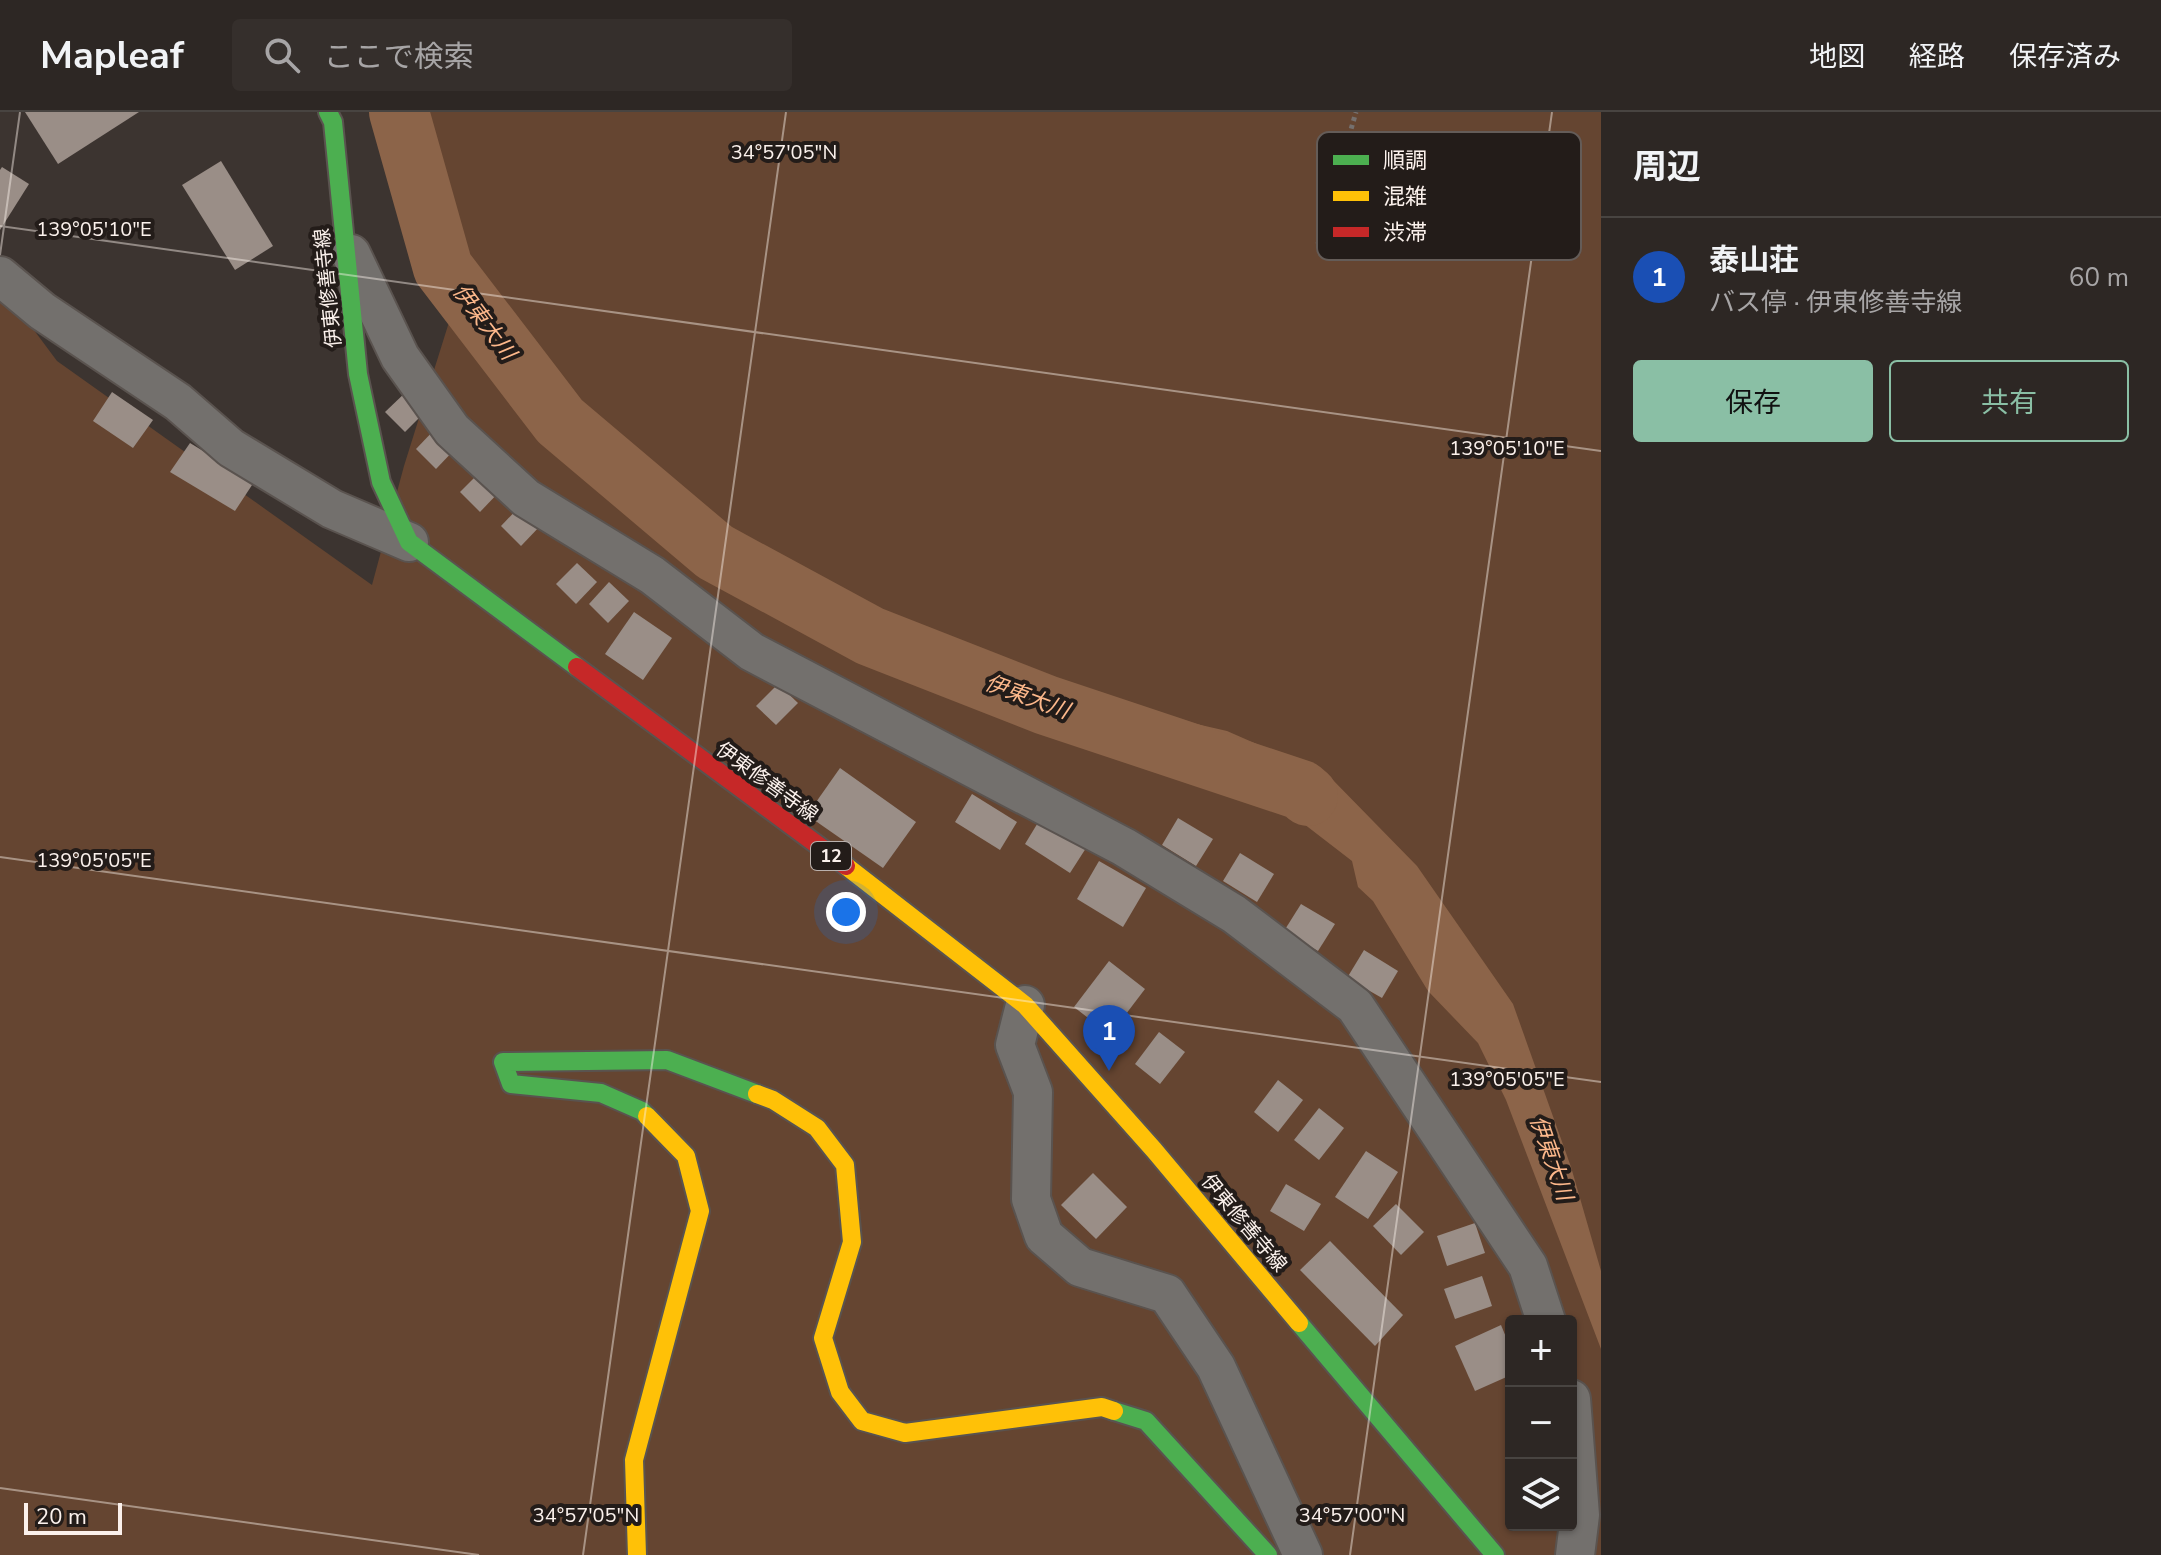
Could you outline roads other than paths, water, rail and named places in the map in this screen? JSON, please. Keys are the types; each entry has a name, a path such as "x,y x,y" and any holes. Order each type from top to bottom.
{"main road":[{"name":"伊東修善寺線","path":"328,112 333,122 358,374 381,482 409,542 923,924 1025,1005 1154,1150 1495,1555"},
{"path":"637,1555 634,1460 700,1211 686,1156 642,1111 601,1093 511,1084 503,1062 667,1060 773,1100 817,1128 845,1165 852,1242 823,1338 840,1392 862,1421 905,1433 1102,1407 1146,1421 1268,1555"}],"street":[{"path":"345,242 400,357 452,430 526,498 652,575 752,652 1124,847 1234,914 1355,1006 1528,1266 1544,1315"},
{"path":"0,276 42,311 178,402 231,448 332,509 409,542"},
{"path":"1025,1005 1015,1045 1033,1092 1031,1199 1044,1236 1080,1267 1167,1294 1216,1367 1303,1555"},
{"path":"1575,1555 1580,1515 1576,1459"}],"water":[{"path":"1166,717 1227,731 1329,776 1417,866 1513,1004 1571,1167 1601,1271 1601,1349 1506,1100 1478,1043 1428,991 1373,901 1358,887 1352,861 1204,747 1090,731"}],"waterway":[{"name":"伊東大川","path":"399,112 443,268 560,421 715,552 870,636 1046,705 1301,790 1308,796"}],"place":[{"name":"泰山荘","path":"1109,1071"}]}
